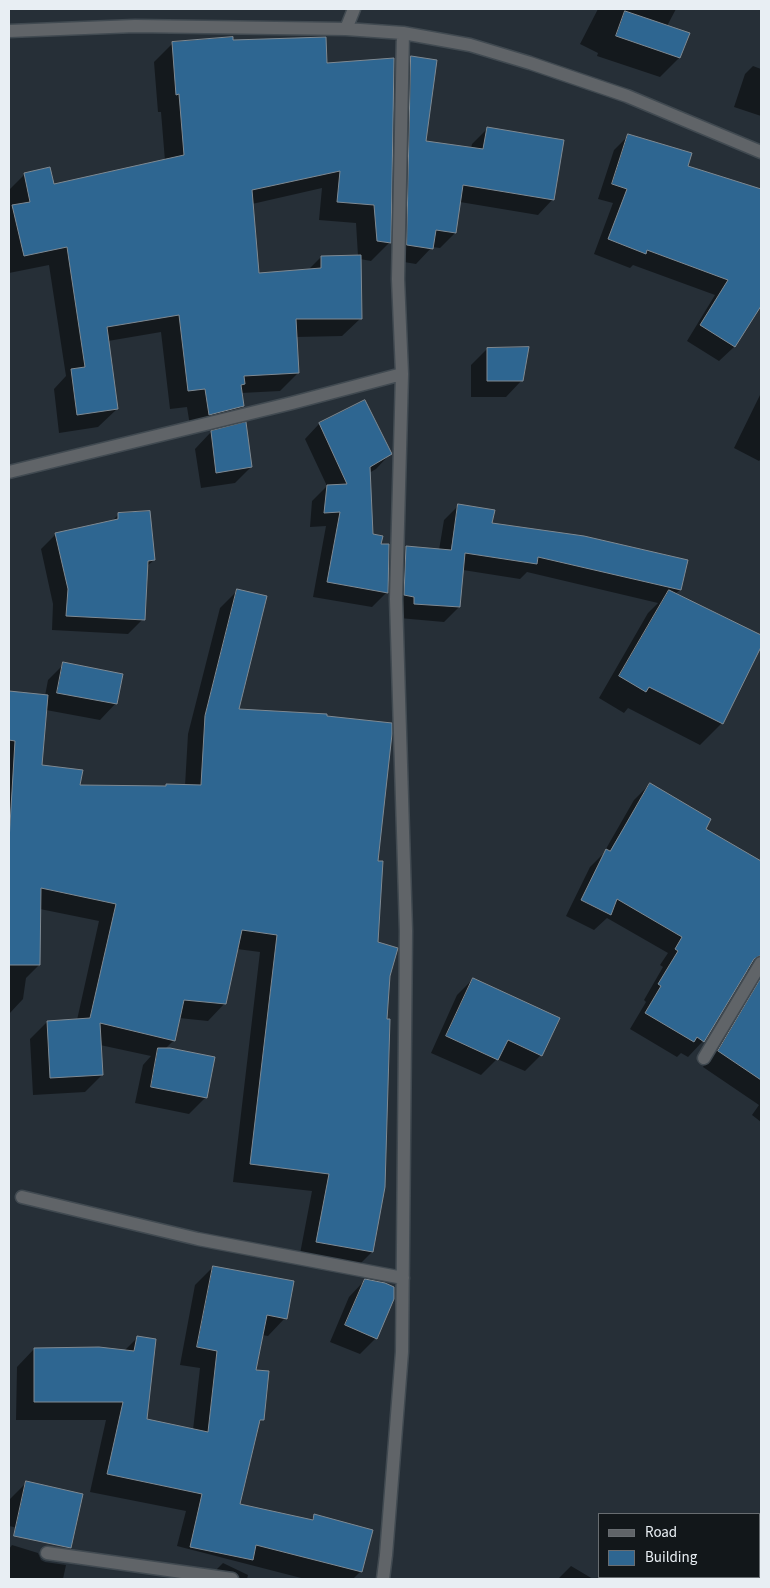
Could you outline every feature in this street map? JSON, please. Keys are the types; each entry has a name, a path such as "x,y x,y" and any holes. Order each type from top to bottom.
{"street":[{"path":"346,29 354,9"},
{"path":"9,31 135,26 346,29 403,33 470,45 530,63 627,96 761,152"},
{"path":"383,1579 402,1352 403,1278 406,931 396,599 402,374 398,278 403,33"},
{"path":"9,472 292,403 402,374"},
{"path":"704,1058 761,962"},
{"path":"22,1197 198,1239 403,1278"},
{"path":"47,1553 232,1579"}],"building":[{"path":"625,11 690,33 680,58 616,36"},
{"path":"233,37 233,40 326,37 327,63 394,58 391,243 377,241 374,205 337,202 340,171 252,190 259,273 321,268 321,256 361,255 362,319 296,319 299,373 244,376 245,384 241,385 244,406 209,415 205,389 188,391 179,315 107,327 118,409 77,415 71,369 85,367 67,247 24,256 12,205 30,202 24,173 50,167 54,184 184,155 179,94 176,95 172,42"},
{"path":"411,56 437,60 426,141 483,149 487,127 564,140 554,200 463,185 456,233 436,230 433,249 407,245"},
{"path":"628,134 692,153 688,166 761,189 761,306 735,347 700,325 728,280 647,250 646,254 608,239 627,189 612,184"},
{"path":"529,347 523,381 487,381 487,348"},
{"path":"365,400 392,454 370,467 373,534 383,536 381,544 389,544 388,593 327,582 340,512 324,513 327,485 347,484 319,423"},
{"path":"246,422 252,467 216,473 211,431"},
{"path":"458,504 495,510 492,523 584,536 688,560 681,590 538,557 537,564 465,553 460,607 414,604 414,597 404,595 406,546 451,550"},
{"path":"150,511 155,560 148,561 145,620 66,616 68,589 55,533 118,519 118,513"},
{"path":"237,589 267,596 239,709 327,714 327,716 392,723 378,861 383,861 378,942 398,948 390,976 387,1019 390,1019 385,1187 373,1252 316,1242 329,1174 250,1164 277,935 242,930 226,1004 184,1000 175,1041 100,1023 103,1075 50,1078 47,1021 90,1018 116,904 41,888 40,965 9,965 9,841 15,741 9,740 9,691 48,695 42,765 83,770 80,785 201,785 205,716"},
{"path":"669,590 761,635 761,647 723,724 649,687 646,692 619,676"},
{"path":"63,662 123,674 117,704 57,693"},
{"path":"650,783 711,819 706,829 761,861 761,955 754,959 704,1042 697,1037 694,1042 645,1013 661,986 658,984 678,951 675,949 682,937 617,899 611,915 581,900 606,849 610,851"},
{"path":"473,978 560,1018 542,1056 508,1040 498,1060 446,1036"},
{"path":"761,978 761,1080 718,1051"},
{"path":"158,1048 170,1048 215,1057 207,1098 151,1087"},
{"path":"213,1266 294,1281 287,1319 267,1315 256,1370 269,1371 264,1420 260,1420 240,1504 313,1520 314,1514 373,1530 362,1572 256,1545 253,1560 190,1547 202,1494 107,1474 123,1402 34,1402 34,1348 99,1347 134,1351 137,1336 156,1339 147,1419 208,1432 217,1351 197,1347"},
{"path":"365,1279 394,1287 394,1299 377,1339 345,1325"},
{"path":"26,1481 83,1494 71,1548 14,1536"}]}
